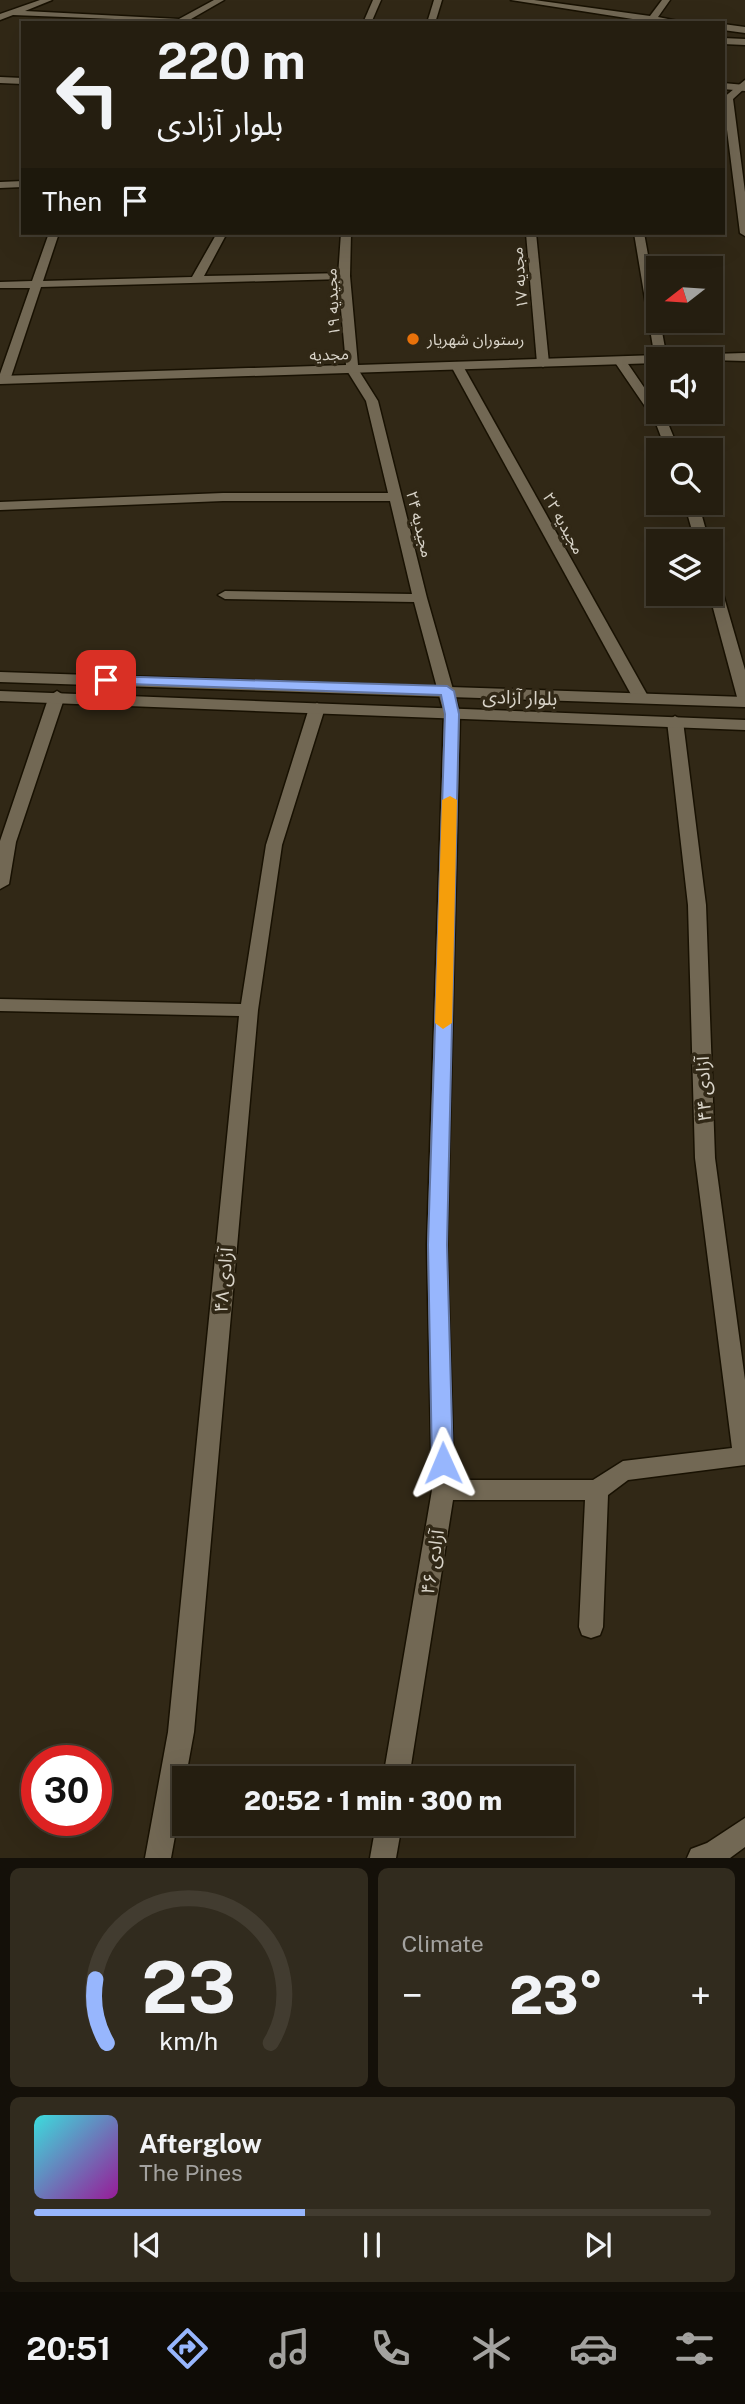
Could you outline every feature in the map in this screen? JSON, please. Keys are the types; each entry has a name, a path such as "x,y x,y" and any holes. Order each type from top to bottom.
{"street":[{"path":"0,18 48,0"},
{"path":"13,13 181,21 220,0"},
{"path":"368,21 377,0"},
{"path":"432,21 438,0"},
{"path":"514,0 668,21"},
{"path":"652,19 666,0"},
{"path":"725,27 745,30"},
{"path":"725,41 745,42"},
{"path":"0,80 21,80"},
{"path":"725,86 744,86"},
{"path":"744,86 728,97 745,233"},
{"path":"0,185 21,184"},
{"path":"2,380 53,235"},
{"path":"196,280 221,235"},
{"name":"مجیدیه ۱۹","path":"346,235 344,276 352,369"},
{"name":"مجدیه ۱۷","path":"531,235 543,363"},
{"path":"639,235 658,347"},
{"path":"0,285 344,276"},
{"path":"723,358 745,357"},
{"name":"مجدیه","path":"2,380 646,360"},
{"path":"620,361 661,421 668,438"},
{"name":"مجیدیه ۲۲","path":"457,366 641,698"},
{"name":"مجیدیه ۲۴","path":"352,369 372,401 420,598 452,714"},
{"path":"0,506 223,497 395,498"},
{"path":"225,595 420,598"},
{"path":"719,606 745,699"},
{"name":"بلوار آزادی","path":"0,677 318,697 452,714 745,725"},
{"name":"بلوار آزادی","path":"0,696 318,697 447,691 745,699"},
{"path":"0,884 8,842 57,696"},
{"name":"آزادی ۴۸","path":"158,1858 181,1732 249,1010 274,845 318,697"},
{"name":"آزادی ۴۶","path":"398,1766 443,1490 437,1245 452,714"},
{"name":"آزادی ۴۴","path":"675,722 697,905 705,1158 744,1456"},
{"path":"0,1005 249,1010"},
{"path":"443,1490 597,1490 623,1471 744,1456"},
{"path":"591,1627 597,1490"},
{"path":"700,1858 715,1853 745,1831"},
{"path":"383,1858 387,1836"}],"slow traffic":[{"path":"443,1023 450,800"}],"place":[{"name":"رستوران شهریار","path":"413,339"}],"route":[{"path":"106,680 447,691 452,714 437,1245 443,1463"}]}
